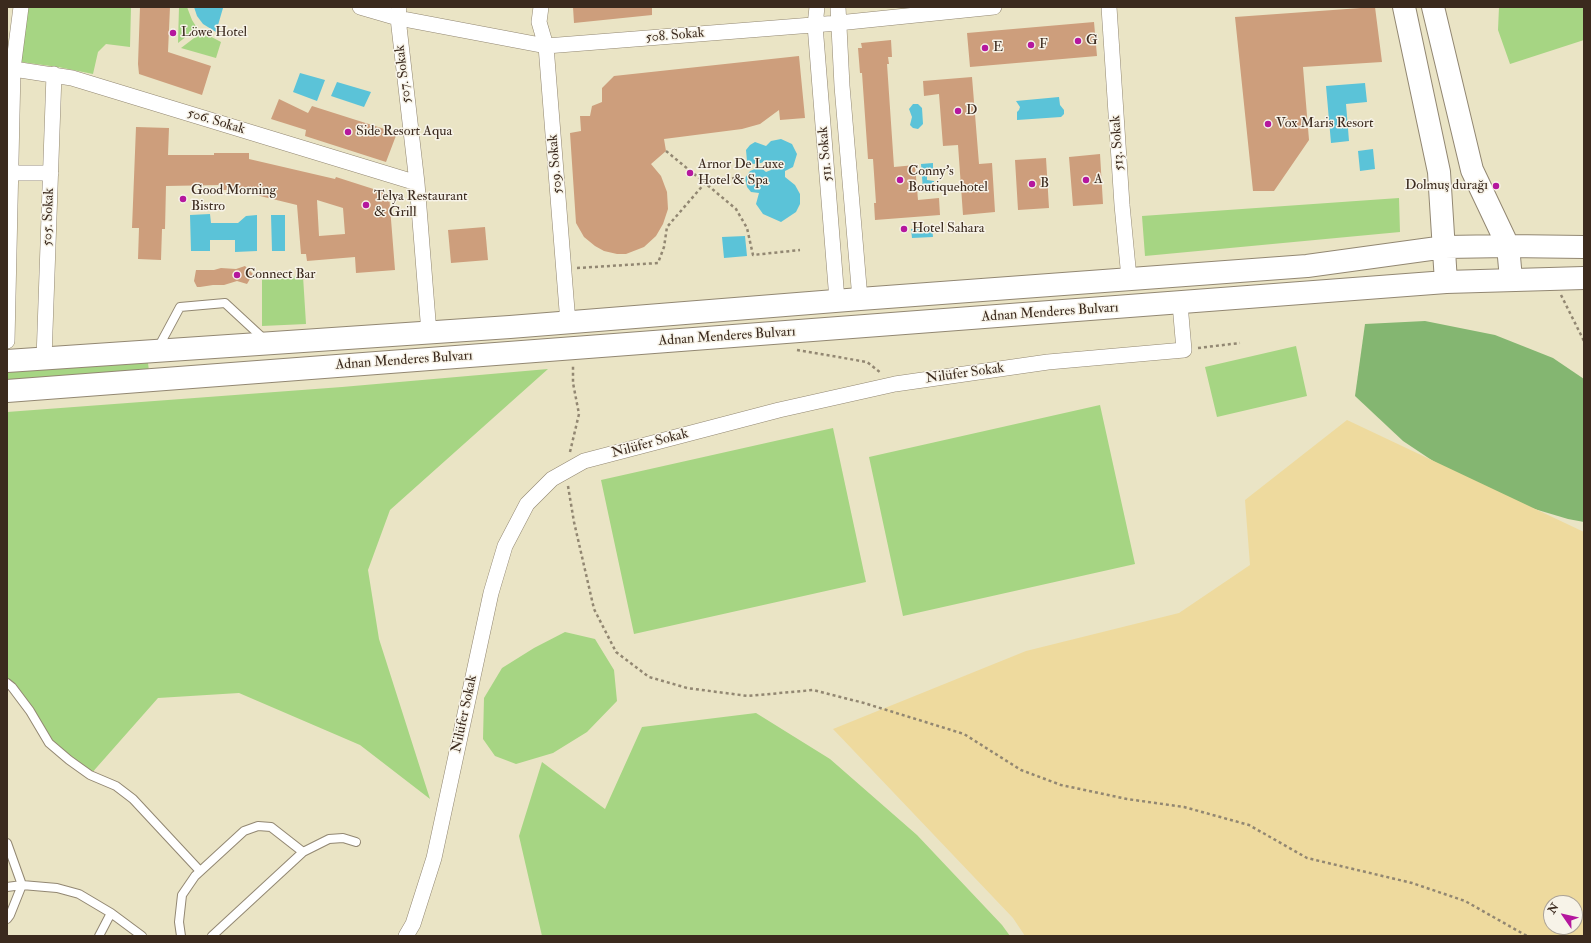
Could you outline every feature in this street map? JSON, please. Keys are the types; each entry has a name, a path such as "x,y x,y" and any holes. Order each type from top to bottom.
{"main road":[{"path":"1404,7 1439,172 1445,247 1446,282"},
{"path":"1433,7 1472,170 1508,246 1511,279 1584,278"},
{"name":"Adnan Menderes Bulvarı","path":"7,361 568,323 837,300 1307,266 1445,247 1508,246"},
{"path":"1508,246 1584,247"},
{"name":"Adnan Menderes Bulvarı","path":"7,391 1180,304 1446,282 1511,279"}],"street":[{"path":"7,341 11,173 10,68 21,7"},
{"name":"508. Sokak","path":"360,7 398,12 546,46 838,23 994,7"},
{"name":"509. Sokak","path":"541,7 539,22 546,46 568,323"},
{"name":"511. Sokak","path":"817,7 815,25 837,300"},
{"name":"511. Sokak","path":"838,7 846,146 860,299"},
{"name":"513. Sokak","path":"1109,7 1129,278"},
{"name":"507. Sokak","path":"398,12 417,183 429,333"},
{"name":"506. Sokak","path":"10,68 54,74 80,80 417,183"},
{"name":"505. Sokak","path":"44,359 54,74"},
{"path":"11,173 51,173"},
{"path":"1180,304 1184,350"},
{"name":"Nilüfer Sokak","path":"406,936 413,924 434,858 491,593 505,546 527,504 552,479 584,461 779,410 895,384 1048,362 1184,350"}],"lane":[{"path":"156,352 180,307 225,303 268,344"},
{"path":"7,683 12,687 30,711 49,743 90,775 116,786 133,800 200,871"},
{"path":"181,936 179,922 182,895 195,876 244,831 258,826 271,827 302,852"},
{"path":"212,936 302,852 329,839 343,838 356,842"},
{"path":"7,843 22,885 7,919"},
{"path":"7,887 22,885 57,888 79,894 111,913 142,936"},
{"path":"99,936 111,913"}],"path":[{"path":"666,151 736,209 747,228 753,255 800,250"},
{"path":"574,269 658,263 664,247 667,227 705,183 735,178"},
{"path":"1552,279 1584,341"},
{"path":"1184,350 1240,343"},
{"path":"572,348 573,383 579,414 565,472 574,522 594,609 616,652 648,677 687,688 748,696 813,690 864,703 964,734 1021,770 1061,785 1127,799 1184,807 1249,825 1307,858 1412,883 1465,901 1527,936"},
{"path":"791,350 867,362 895,384"}],"green space":[{"path":"28,7 131,7 130,47 106,44 98,52 93,74 21,62"},
{"path":"179,7 187,7 197,28 178,43"},
{"path":"1499,7 1584,7 1584,40 1510,64 1498,30"},
{"path":"202,32 221,42 216,58 181,48"},
{"path":"1399,198 1400,232 1145,256 1142,216"},
{"path":"303,276 306,324 262,326 262,279"},
{"path":"1425,321 1495,335 1553,358 1584,379 1584,522 1568,519 1481,493 1403,441 1355,396 1365,324"},
{"path":"1296,346 1307,396 1217,417 1205,367"},
{"path":"148,363 149,371 7,381 7,372"},
{"path":"548,369 390,510 368,570 379,639 430,799 360,745 239,693 158,698 90,775 49,743 7,683 7,412 342,387"},
{"path":"1100,405 1135,564 903,616 869,457"},
{"path":"833,428 866,582 634,634 601,480"},
{"path":"565,632 595,639 614,670 617,701 587,732 553,753 516,764 495,756 483,739 484,698 502,668 534,648"},
{"path":"756,713 830,759 917,835 1002,925 1010,936 542,936 519,836 542,762 605,809 642,727"}],"sand":[{"path":"1347,420 1584,532 1584,936 1025,936 1013,918 833,729 1026,651 1179,613 1250,565 1245,500"}],"water":[{"path":"194,7 223,8 216,32 203,24 197,16"},
{"path":"300,73 325,80 317,101 293,92"},
{"path":"337,82 371,92 364,107 331,96"},
{"path":"1365,83 1367,102 1346,104 1349,141 1331,143 1326,86"},
{"path":"1059,97 1060,105 1064,110 1064,114 1061,117 1017,120 1017,112 1020,107 1016,101"},
{"path":"913,104 918,104 922,108 923,124 918,129 913,128 910,125 912,117 909,109"},
{"path":"781,139 792,144 797,154 793,167 785,171 785,177 795,185 800,194 800,204 796,212 781,222 763,214 756,204 759,193 751,192 747,187 745,178 750,171 760,167 766,172 771,170 773,165 767,160 761,163 752,164 747,161 746,150 750,145 755,142 766,146 771,141"},
{"path":"1373,149 1375,169 1360,171 1358,151"},
{"path":"933,163 933,171 928,171 927,180 934,181 934,189 923,190 921,164"},
{"path":"210,214 211,223 238,223 246,216 257,215 257,251 235,252 235,240 210,240 210,251 191,251 190,215"},
{"path":"271,215 285,215 285,251 272,251"},
{"path":"932,227 933,237 912,238 911,229"},
{"path":"745,236 747,256 724,258 722,237"}],"building":[{"path":"140,7 170,7 168,52 211,66 202,95 139,74"},
{"path":"573,7 652,7 652,15 574,23"},
{"path":"1375,7 1382,62 1303,67 1309,140 1274,191 1253,191 1235,17"},
{"path":"1094,22 1097,56 970,67 967,33"},
{"path":"891,40 892,57 888,57 889,64 887,64 894,167 915,165 918,200 939,198 940,215 875,220 874,203 876,203 873,159 868,159 862,73 860,73 858,48 862,48 861,43"},
{"name":"Arnor De Luxe Hotel & Spa","path":"799,56 805,118 780,120 779,110 760,124 742,129 664,139 666,151 651,164 661,176 667,192 668,209 663,224 656,236 644,247 626,254 617,254 604,251 584,237 576,223 570,133 581,131 580,116 590,116 592,106 602,102 602,88 614,76"},
{"path":"972,77 979,164 992,163 995,212 963,215 958,145 943,146 939,94 924,96 923,81"},
{"name":"Side Resort Aqua","path":"279,99 308,113 312,106 397,133 386,162 305,136 306,130 271,119"},
{"path":"136,127 169,128 168,155 249,153 249,159 335,179 336,177 389,194 395,270 356,273 355,257 307,261 306,254 301,254 297,205 256,195 257,190 221,190 221,185 166,186 165,229 162,229 161,260 138,259 139,228 132,228","holes":["317,200 343,208 345,234 319,236"]},
{"name":"A","path":"1100,154 1103,204 1073,206 1069,157"},
{"name":"B","path":"1046,158 1049,208 1018,210 1015,160"},
{"path":"485,227 488,260 451,263 448,230"},
{"path":"245,266 253,274 247,284 237,281 224,285 197,287 194,281 196,270 214,270 221,268 236,269"}],"place":[{"name":"Löwe Hotel","path":"173,33"},
{"name":"G","path":"1078,41"},
{"name":"F","path":"1031,45"},
{"name":"E","path":"985,48"},
{"name":"D","path":"958,111"},
{"name":"Vox Maris Resort","path":"1268,124"},
{"name":"Side Resort Aqua","path":"348,132"},
{"name":"Arnor De Luxe Hotel & Spa","path":"690,173"},
{"name":"Conny's Boutiquehotel","path":"900,180"},
{"name":"A","path":"1086,180"},
{"name":"B","path":"1032,184"},
{"name":"Dolmuş durağı","path":"1496,186"},
{"name":"Good Morning Bistro","path":"183,199"},
{"name":"Telya Restaurant & Grill","path":"366,205"},
{"name":"Hotel Sahara","path":"904,229"},
{"name":"Connect Bar","path":"237,275"}]}
